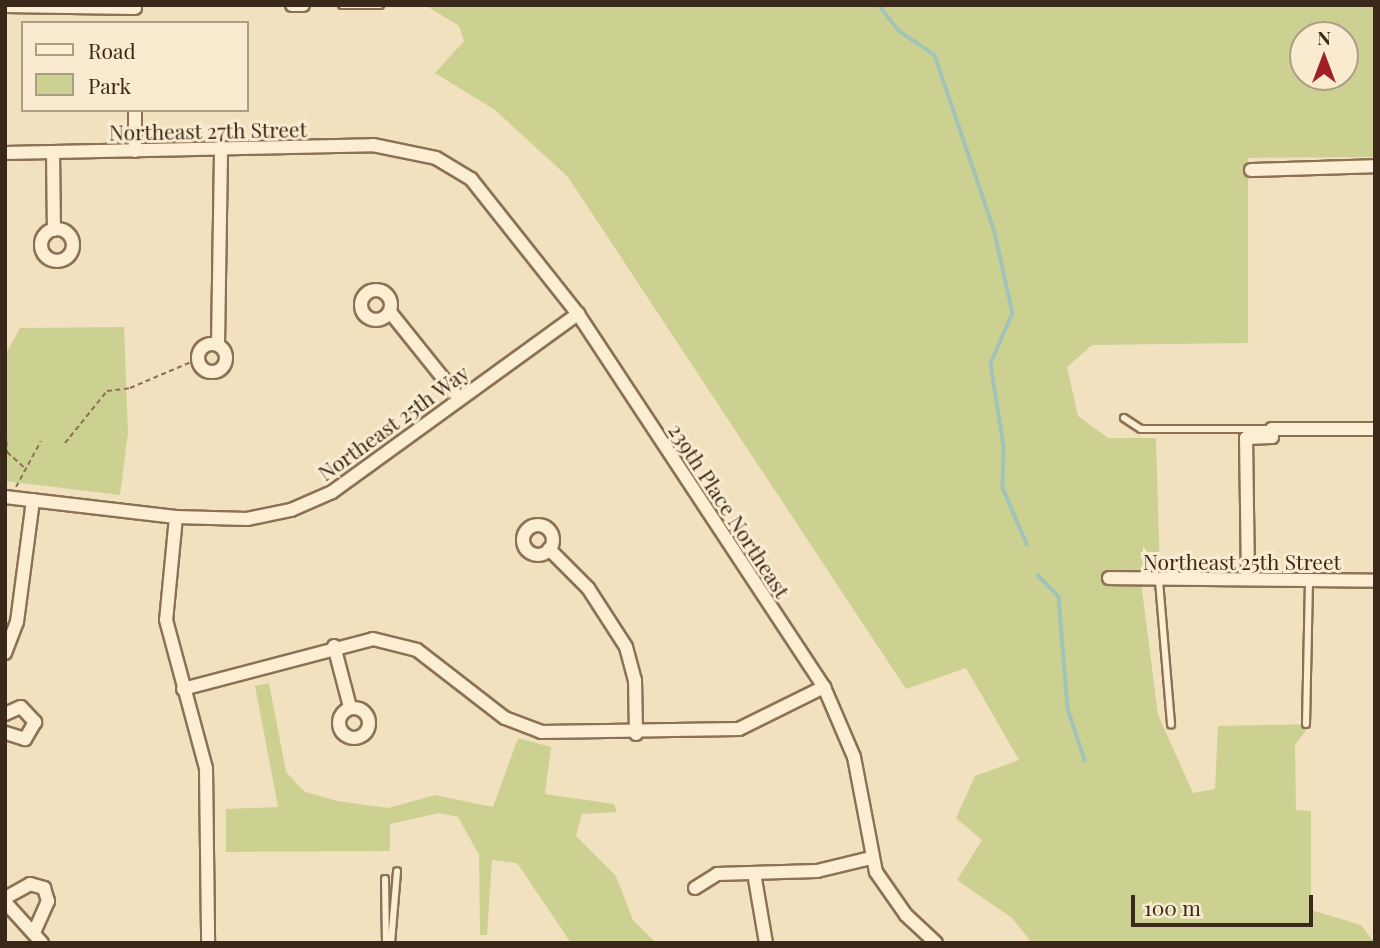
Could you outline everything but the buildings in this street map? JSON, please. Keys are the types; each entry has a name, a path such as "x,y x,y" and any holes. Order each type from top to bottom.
{"street":[{"path":"292,5 303,5"},
{"path":"5,6 135,7"},
{"path":"135,112 135,151"},
{"name":"Northeast 27th Street","path":"5,153 221,152 373,145 412,150"},
{"name":"239th Place Northeast","path":"412,150 454,166 489,195 578,314 824,687 854,757 871,858 896,903 936,943"},
{"path":"53,152 54,230"},
{"path":"218,344 204,346 198,359 205,370 219,370 226,355 218,344 221,152"},
{"path":"1251,170 1375,166"},
{"path":"390,312 458,397"},
{"name":"Northeast 25th Way","path":"10,498 176,517 247,519 291,510 332,492 458,397 578,314"},
{"path":"1248,579 1246,438 1272,437 1272,429 1375,429"},
{"path":"5,653 19,612 33,500"},
{"path":"176,517 166,620 209,792 208,943"},
{"path":"549,549 588,588 625,647 635,681 636,734"},
{"name":"Northeast 25th Street","path":"1109,578 1159,581 1375,581"},
{"path":"183,689 334,646 373,639 417,650 521,726 636,734 739,729 824,687"},
{"path":"334,646 350,707"},
{"path":"5,713 21,707 36,722 24,739 5,733"},
{"path":"695,888 717,874 834,869 871,858"},
{"path":"754,873 766,943"},
{"path":"30,884 44,888 48,901 38,938 5,900 30,884"}],"lane":[{"path":"342,5 380,5"},
{"path":"1124,418 1141,429 1272,429"},
{"path":"1306,724 1309,580"},
{"path":"1159,581 1171,724"},
{"path":"388,943 397,871"},
{"path":"385,878 388,943"}],"path":[{"path":"65,443 107,391 130,388 198,359"},
{"path":"5,416 7,452 26,469"},
{"path":"10,498 41,441"}],"green space":[{"path":"425,5 1375,5 1375,157 1248,158 1248,343 1092,345 1067,367 1078,416 1108,438 1156,438 1160,574 1140,574 1158,715 1193,793 1215,789 1218,726 1311,724 1295,745 1296,810 1311,811 1311,910 1361,925 1375,943 1032,943 1012,918 957,880 982,840 956,818 975,776 1019,760 966,668 906,689 568,177 495,110 435,73 464,41 459,26"},
{"path":"124,327 128,433 120,495 5,481 5,355 20,328"},
{"path":"269,683 286,772 305,792 338,801 388,808 435,795 493,807 518,738 551,747 545,794 614,804 617,812 582,814 576,836 616,876 633,920 656,943 571,943 517,863 492,860 487,935 480,935 479,855 458,817 439,813 390,824 390,851 226,852 226,809 278,807 255,686"}],"waterway":[{"path":"879,5 899,31 935,55 994,229 1013,313 991,364 1004,447 1003,488 1027,544"},
{"path":"1038,575 1059,597 1068,709 1085,760"}]}
